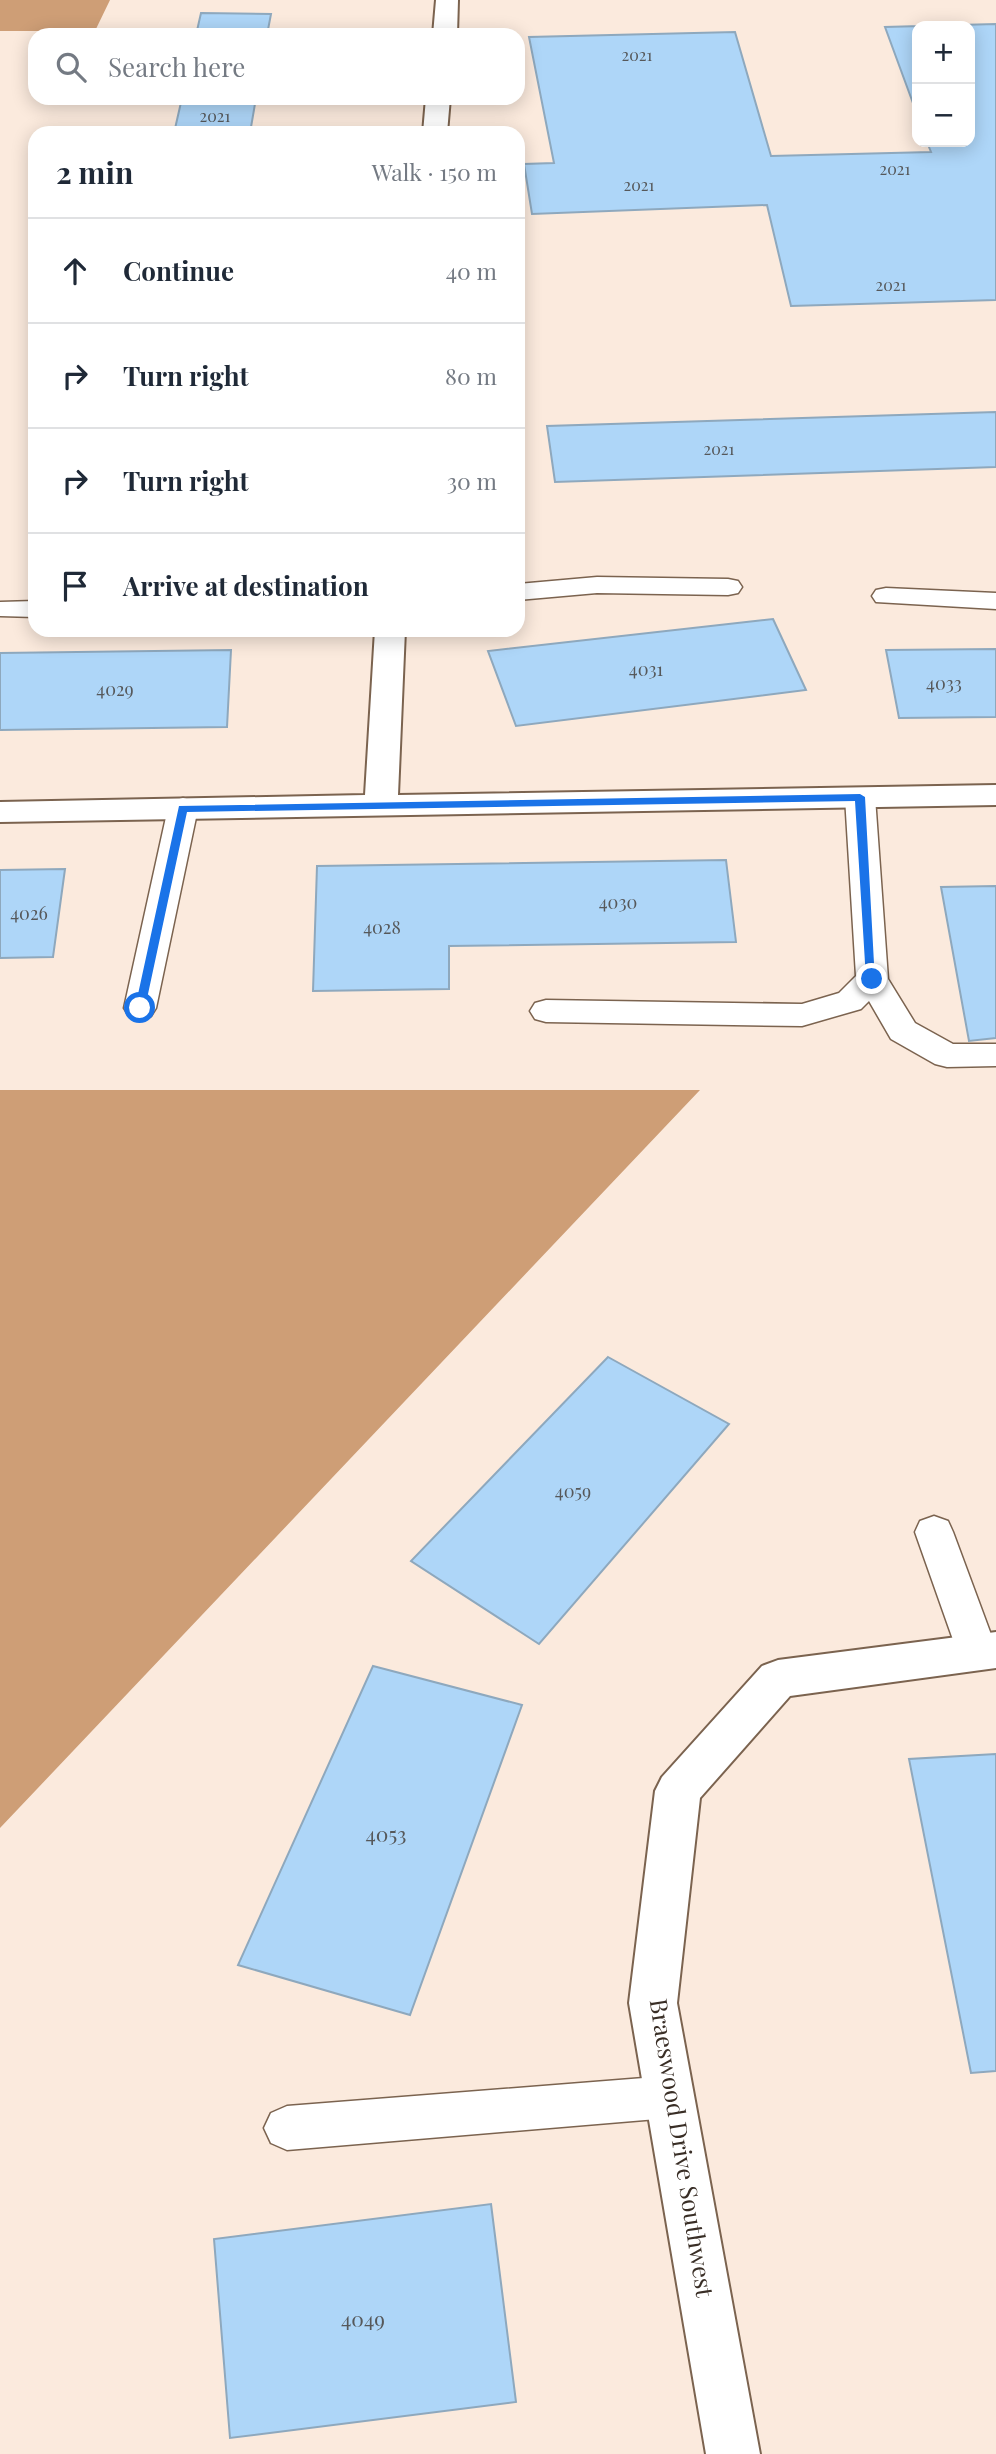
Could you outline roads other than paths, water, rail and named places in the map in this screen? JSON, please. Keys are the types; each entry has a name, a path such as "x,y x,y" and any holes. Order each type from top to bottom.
{"street":[{"path":"445,28 447,0"},
{"path":"436,126 437,105"},
{"path":"382,805 390,637"},
{"path":"0,812 996,795"},
{"name":"Braeswood Drive Southwest","path":"733,2454 653,2003 678,1791 778,1679 986,1651"}],"lane":[{"path":"525,591 597,585 729,587"},
{"path":"886,596 996,601"},
{"path":"4,609 28,609"},
{"path":"860,797 872,979 903,1031 947,1055 996,1055"},
{"path":"140,1008 183,808"},
{"path":"546,1011 802,1015 850,1001 872,979"},
{"path":"934,1532 986,1651"},
{"path":"287,2128 669,2097"}]}
